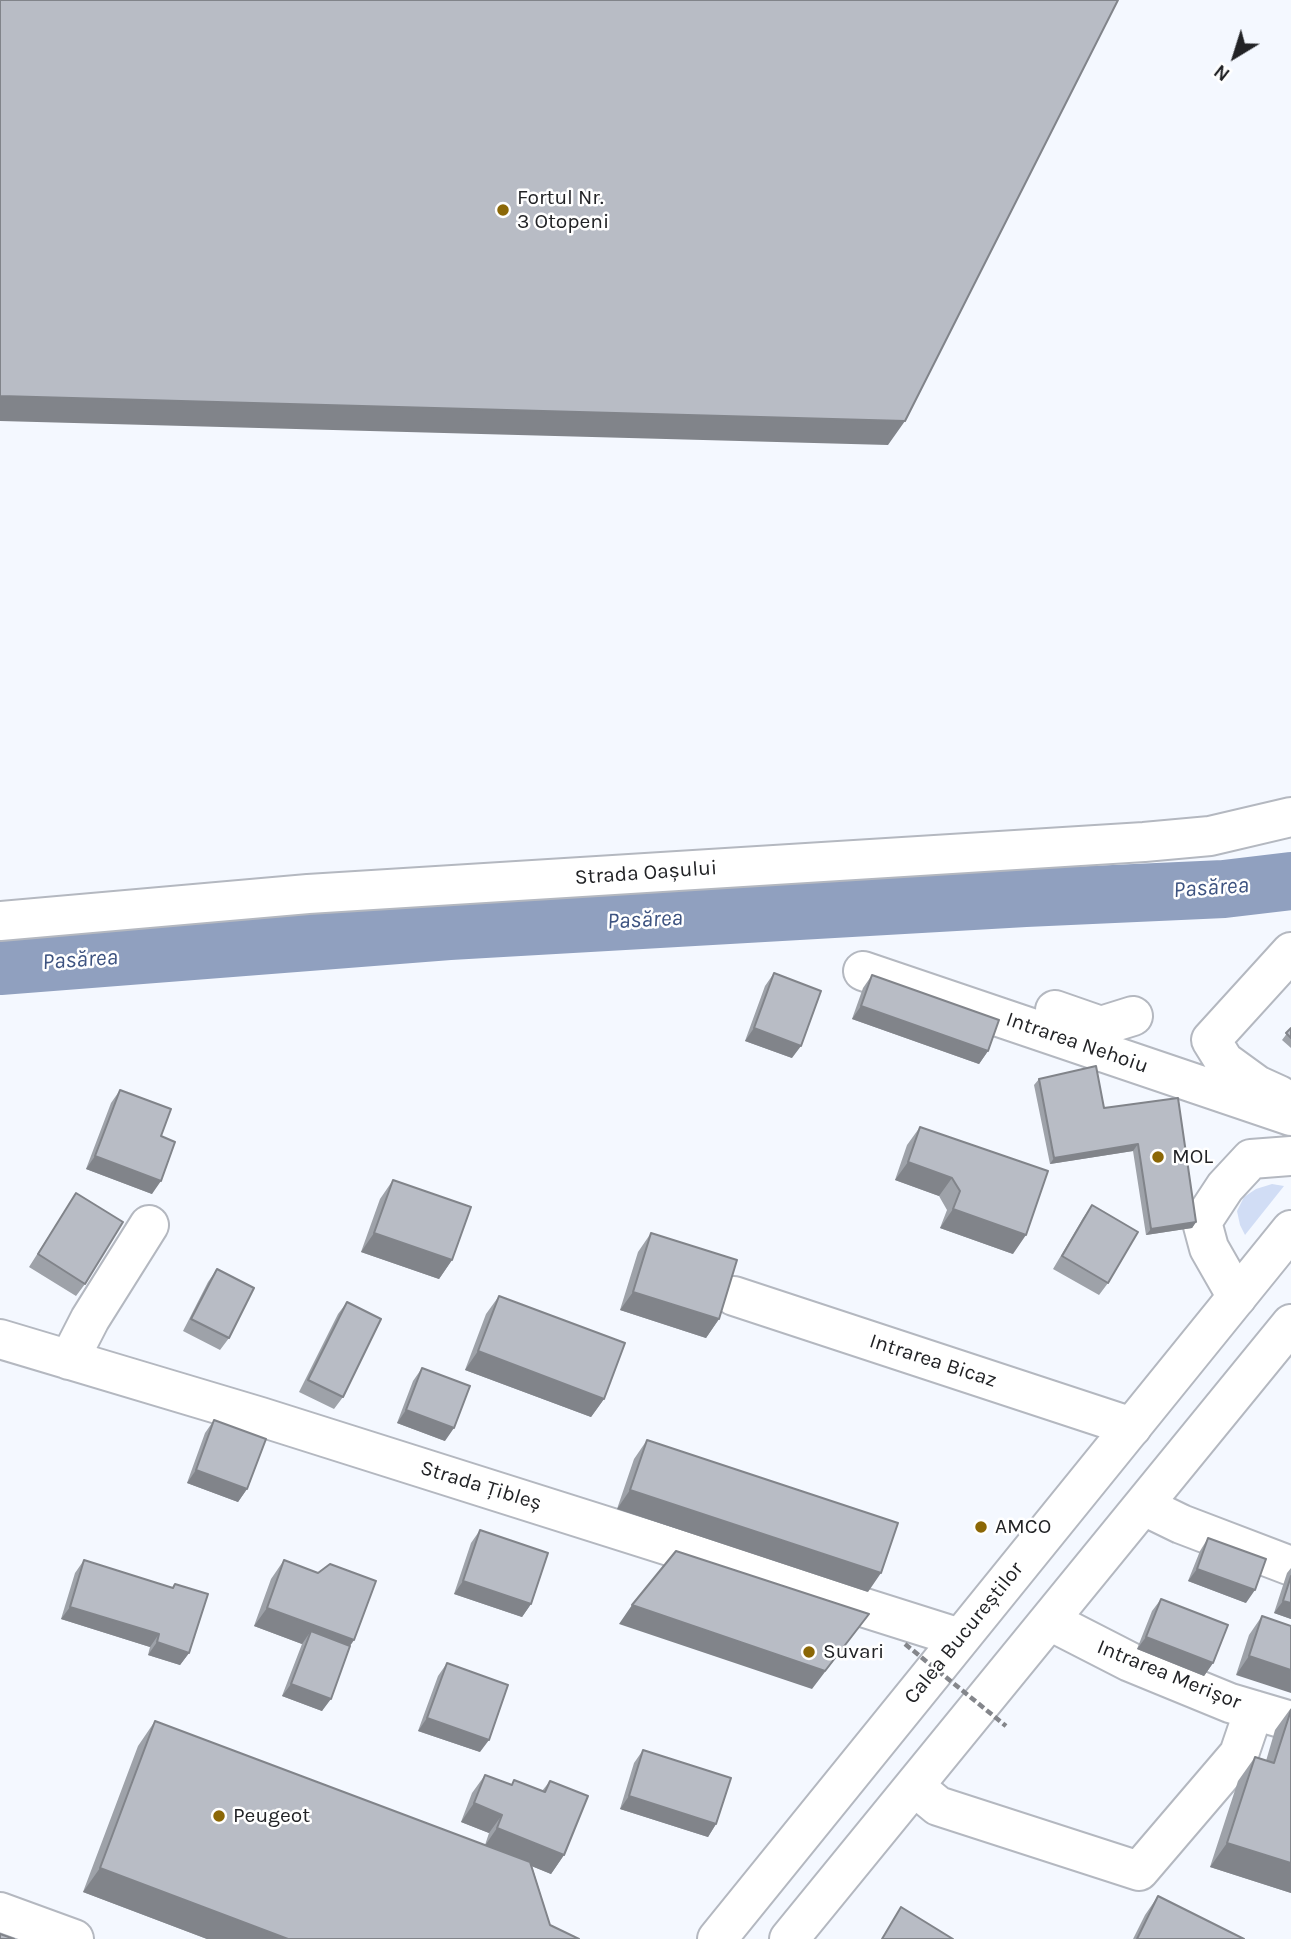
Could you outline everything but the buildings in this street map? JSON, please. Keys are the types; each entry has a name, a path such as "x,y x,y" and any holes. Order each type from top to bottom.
{"main road":[{"name":"Strada Oașului","path":"0,921 308,894 1144,842 1210,836 1291,817"},
{"path":"1291,952 1211,1040 1224,1061 1257,1084 1291,1100"},
{"name":"Intrarea Nehoiu","path":"863,971 1291,1116"},
{"path":"956,1002 964,978 1101,1026 1133,1016"},
{"path":"1237,1297 1209,1248 1202,1222 1225,1187 1251,1159 1291,1156"},
{"path":"69,1360 90,1320 149,1225"},
{"name":"Calea Bucureștilor","path":"717,1939 1291,1230"},
{"name":"Intrarea Bicaz","path":"734,1296 1132,1427"},
{"path":"789,1939 1291,1324"},
{"name":"Strada Țibleș","path":"0,1339 261,1417 960,1638"},
{"path":"1144,1506 1291,1566"},
{"name":"Intrarea Merișor","path":"1050,1622 1130,1662 1230,1703 1291,1721"},
{"path":"915,1787 938,1806 1139,1871 1239,1754 1254,1710"},
{"path":"0,1912 74,1939"}],"path":[{"path":"905,1644 1006,1726"}],"shaded area":[{"path":"1272,1184 1284,1186 1245,1235 1237,1211 1244,1197 1256,1189"}],"waterway":[{"name":"Pasărea","path":"0,966 449,931 1224,889 1291,881"}],"place":[{"name":"Fortul Nr. 3 Otopeni","path":"503,210"},
{"name":"MOL","path":"1158,1157"},
{"name":"AMCO","path":"981,1527"},
{"name":"Suvari","path":"809,1652"},
{"name":"Peugeot","path":"219,1816"}]}
